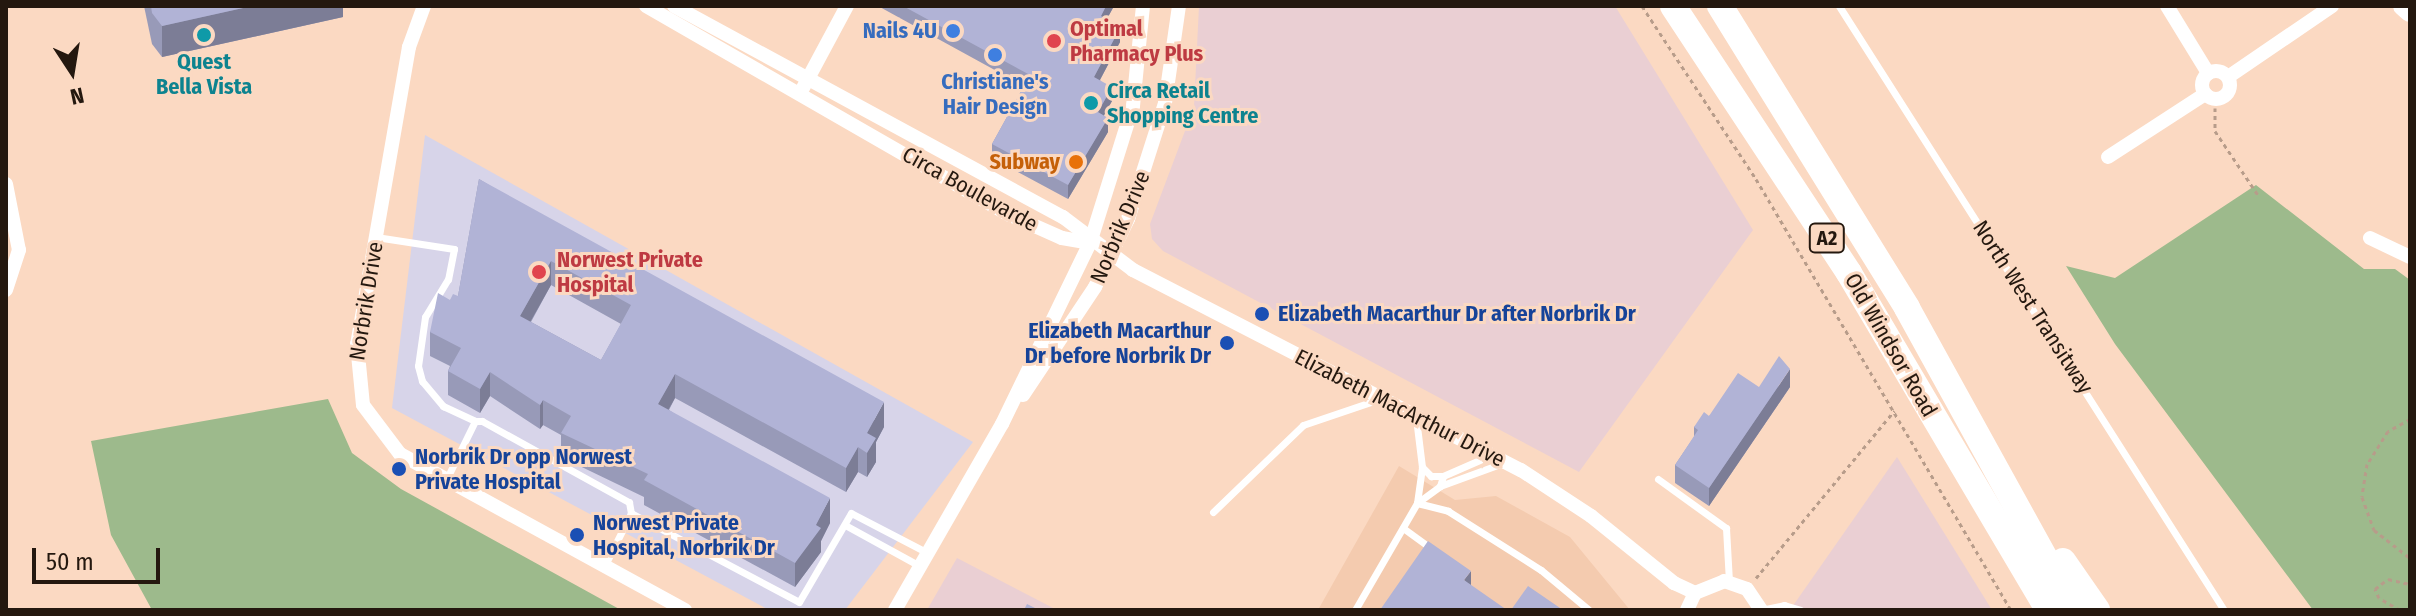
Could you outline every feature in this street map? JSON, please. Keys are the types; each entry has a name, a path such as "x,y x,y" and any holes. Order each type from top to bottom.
{"highway":[{"name":"Old Windsor Road","path":"1673,6 1849,273 2048,610"},
{"name":"Old Windsor Road","path":"1720,6 1907,308 2074,610"},
{"path":"1986,449 2097,610"},
{"path":"1969,479 2033,610"}],"street":[{"name":"Norbrik Drive","path":"424,6 409,47 355,356 359,393 389,445 446,480 685,610"},
{"name":"Circa Boulevarde","path":"646,6 1063,217 1090,243"},
{"name":"Circa Boulevarde","path":"674,6 1008,214 1062,238 1090,243"},
{"path":"804,86 847,6"},
{"name":"Norbrik Drive","path":"895,610 1002,424 1090,243 1133,106 1143,6"},
{"name":"Norbrik Drive","path":"1002,424 1062,342 1111,257 1157,136 1174,63 1179,6"},
{"path":"2167,6 2208,73 2228,77 2332,6"},
{"path":"2403,6 2410,12"},
{"path":"2208,73 2202,85 2210,97"},
{"path":"2108,157 2210,97 2230,91 2228,77"},
{"path":"6,184 19,250 6,290"},
{"path":"2370,238 2410,257"},
{"name":"Elizabeth MacArthur Drive","path":"1090,243 1111,257 1560,493 1674,583 1695,593"},
{"path":"1687,610 1695,593 1706,585 1729,582 1747,589 1761,610"}],"lane":[{"name":"North West Transitway","path":"1839,6 2224,610"},
{"path":"376,237 454,249 448,279 425,317 418,357 422,381 443,406 626,498 631,513 799,602 851,513 924,560"},
{"path":"1213,512 1303,425 1382,399"},
{"path":"1355,610 1417,503 1422,467 1415,416"},
{"path":"446,480 475,421"},
{"path":"1422,467 1431,476 1443,476 1498,458"},
{"path":"1417,503 1440,486 1498,458"},
{"path":"1440,486 1443,476"},
{"path":"1658,479 1726,528 1729,582"},
{"path":"1417,503 1448,511 1541,570 1589,610"},
{"path":"605,565 631,513"},
{"path":"845,525 924,560"},
{"path":"1403,528 1439,554"},
{"path":"1761,610 1784,605 1800,610"}],"path":[{"path":"1642,6 1756,179 2011,610"},
{"path":"1000,89 1009,81 1024,89 1031,75"},
{"path":"2210,97 2215,131 2258,195"},
{"path":"1747,589 1894,411"},
{"path":"2410,419 2388,431 2367,464 2362,497 2374,530 2410,558"},
{"path":"2400,610 2379,598 2375,589 2388,579 2410,584"}],"shaded area":[{"path":"1199,6 1615,6 1753,230 1579,472 1163,251 1152,239 1150,224 1194,107"},
{"name":"Norwest Private Hospital","path":"425,135 973,442 845,610 769,610 392,408"},
{"path":"1897,457 1992,610 1790,610"},
{"path":"1399,466 1455,500 1496,496 1570,537 1630,610 1318,610"},
{"path":"957,558 1057,610 927,610"}],"green space":[{"path":"2256,185 2364,269 2395,269 2410,280 2410,610 2313,610 2115,344 2066,266 2115,278"},
{"path":"328,399 352,453 401,489 621,610 152,610 111,535 91,441"}],"building":[{"path":"151,6 252,6 162,26 152,13"},
{"name":"Circa Retail Shopping Centre","path":"903,6 1106,6 1101,16 1120,28 1094,77 1112,87 1098,112 1108,118 1068,185 992,144 1030,75"},
{"path":"479,179 884,402 867,433 876,438 867,453 858,447 846,468 675,374 658,404 830,498 816,525 821,528 795,563 644,480 648,474 561,433 571,416 543,400 540,405 490,372 480,389 448,371 461,348 430,332 438,293 450,300 453,294 458,296","holes":["551,261 631,305 601,360 520,316"]},
{"path":"1779,356 1790,369 1709,488 1675,465 1698,430 1694,427 1704,412 1709,416 1738,373 1759,387"},
{"path":"1428,541 1471,571 1464,580 1507,610 1380,610"},
{"path":"1528,586 1563,610 1511,610"},
{"path":"1027,604 1039,610 1024,610"}],"place":[{"name":"Nails 4U","path":"953,31"},
{"name":"Quest Bella Vista","path":"204,35"},
{"name":"Optimal Pharmacy Plus","path":"1054,41"},
{"name":"Christiane's Hair Design","path":"995,55"},
{"name":"Circa Retail Shopping Centre","path":"1091,103"},
{"name":"Subway","path":"1076,162"},
{"name":"Norwest Private Hospital","path":"539,272"},
{"name":"Elizabeth Macarthur Dr after Norbrik Dr","path":"1262,314"},
{"name":"Elizabeth Macarthur Dr before Norbrik Dr","path":"1227,343"},
{"name":"Norbrik Dr opp Norwest Private Hospital","path":"399,469"},
{"name":"Norwest Private Hospital, Norbrik Dr","path":"577,535"}]}
